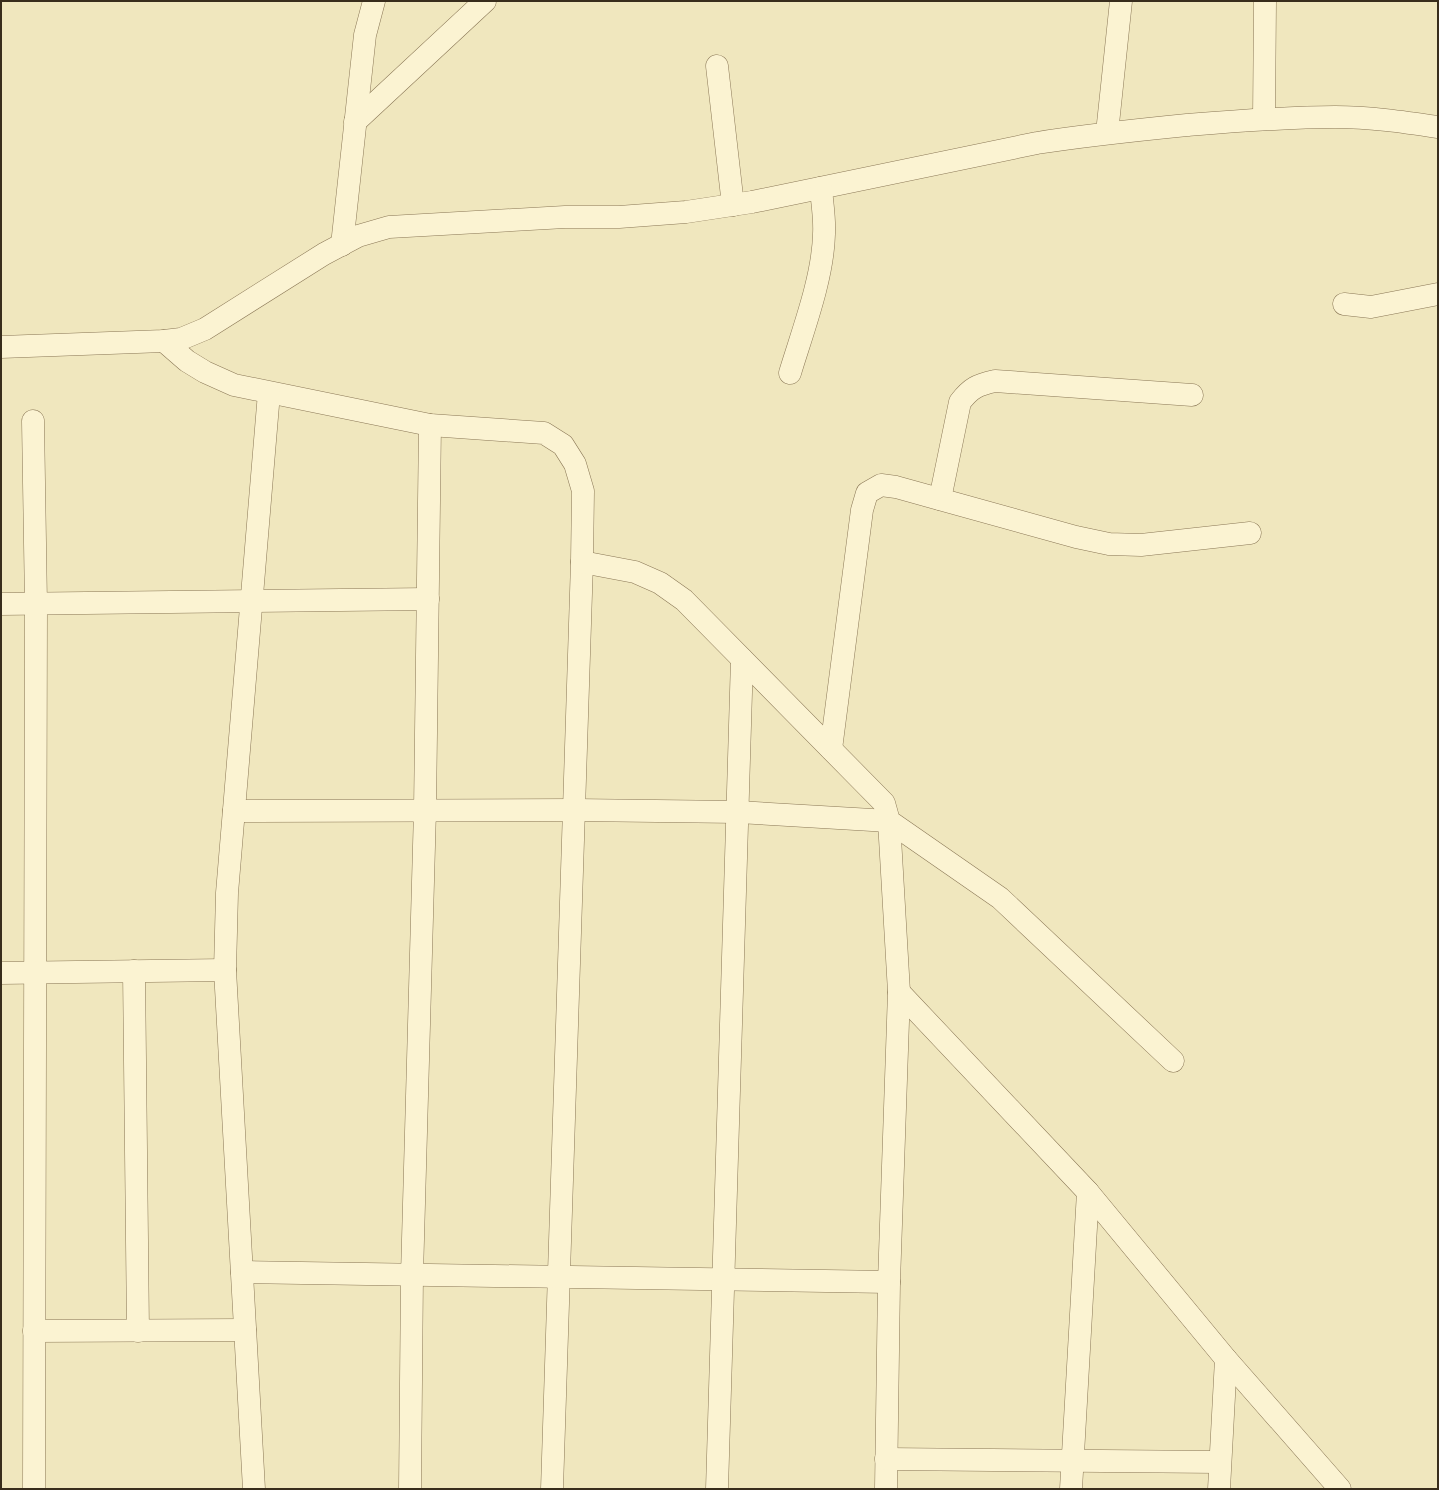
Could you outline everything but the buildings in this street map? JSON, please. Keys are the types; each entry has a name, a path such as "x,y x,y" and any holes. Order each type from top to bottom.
{"street":[{"path":"342,245 364,35 374,1"},
{"path":"355,122 485,1"},
{"path":"1107,133 1121,1"},
{"path":"1265,1 1272,119"},
{"path":"717,66 734,205"},
{"path":"1,347 164,341 181,338 205,329 324,254 358,236 389,228 565,217 634,216 686,212 734,205 1037,143 1083,135 1272,119 1337,117 1399,121 1438,127"},
{"path":"790,373 815,288 821,260 824,233 821,188"},
{"path":"1344,304 1371,307 1438,294"},
{"path":"164,341 187,361 205,372 234,385 430,425 544,433 563,445 575,464 583,491 582,562 552,1489"},
{"path":"940,498 960,402 969,391 979,385 995,381 1192,395"},
{"path":"254,1489 225,970 228,893 234,811 269,393"},
{"path":"33,421 36,604 34,1489"},
{"path":"410,1489 412,1275 425,810 430,425"},
{"path":"831,748 862,510 867,493 881,485 896,487 940,498 1076,537 1109,544 1141,545 1250,533"},
{"path":"582,562 635,572 660,583 684,600 884,803 889,821 899,992 889,1282 886,1489"},
{"path":"1,604 428,599"},
{"path":"717,1489 742,659"},
{"path":"234,811 574,810 738,812 889,821 1000,898 1173,1061"},
{"path":"1,973 225,970"},
{"path":"134,971 138,1331"},
{"path":"899,992 1088,1192 1226,1359 1340,1489"},
{"path":"1071,1489 1088,1192"},
{"path":"242,1272 889,1282"},
{"path":"34,1331 245,1330"},
{"path":"1219,1489 1219,1462 1226,1359"},
{"path":"886,1459 1072,1462 1219,1462"}]}
